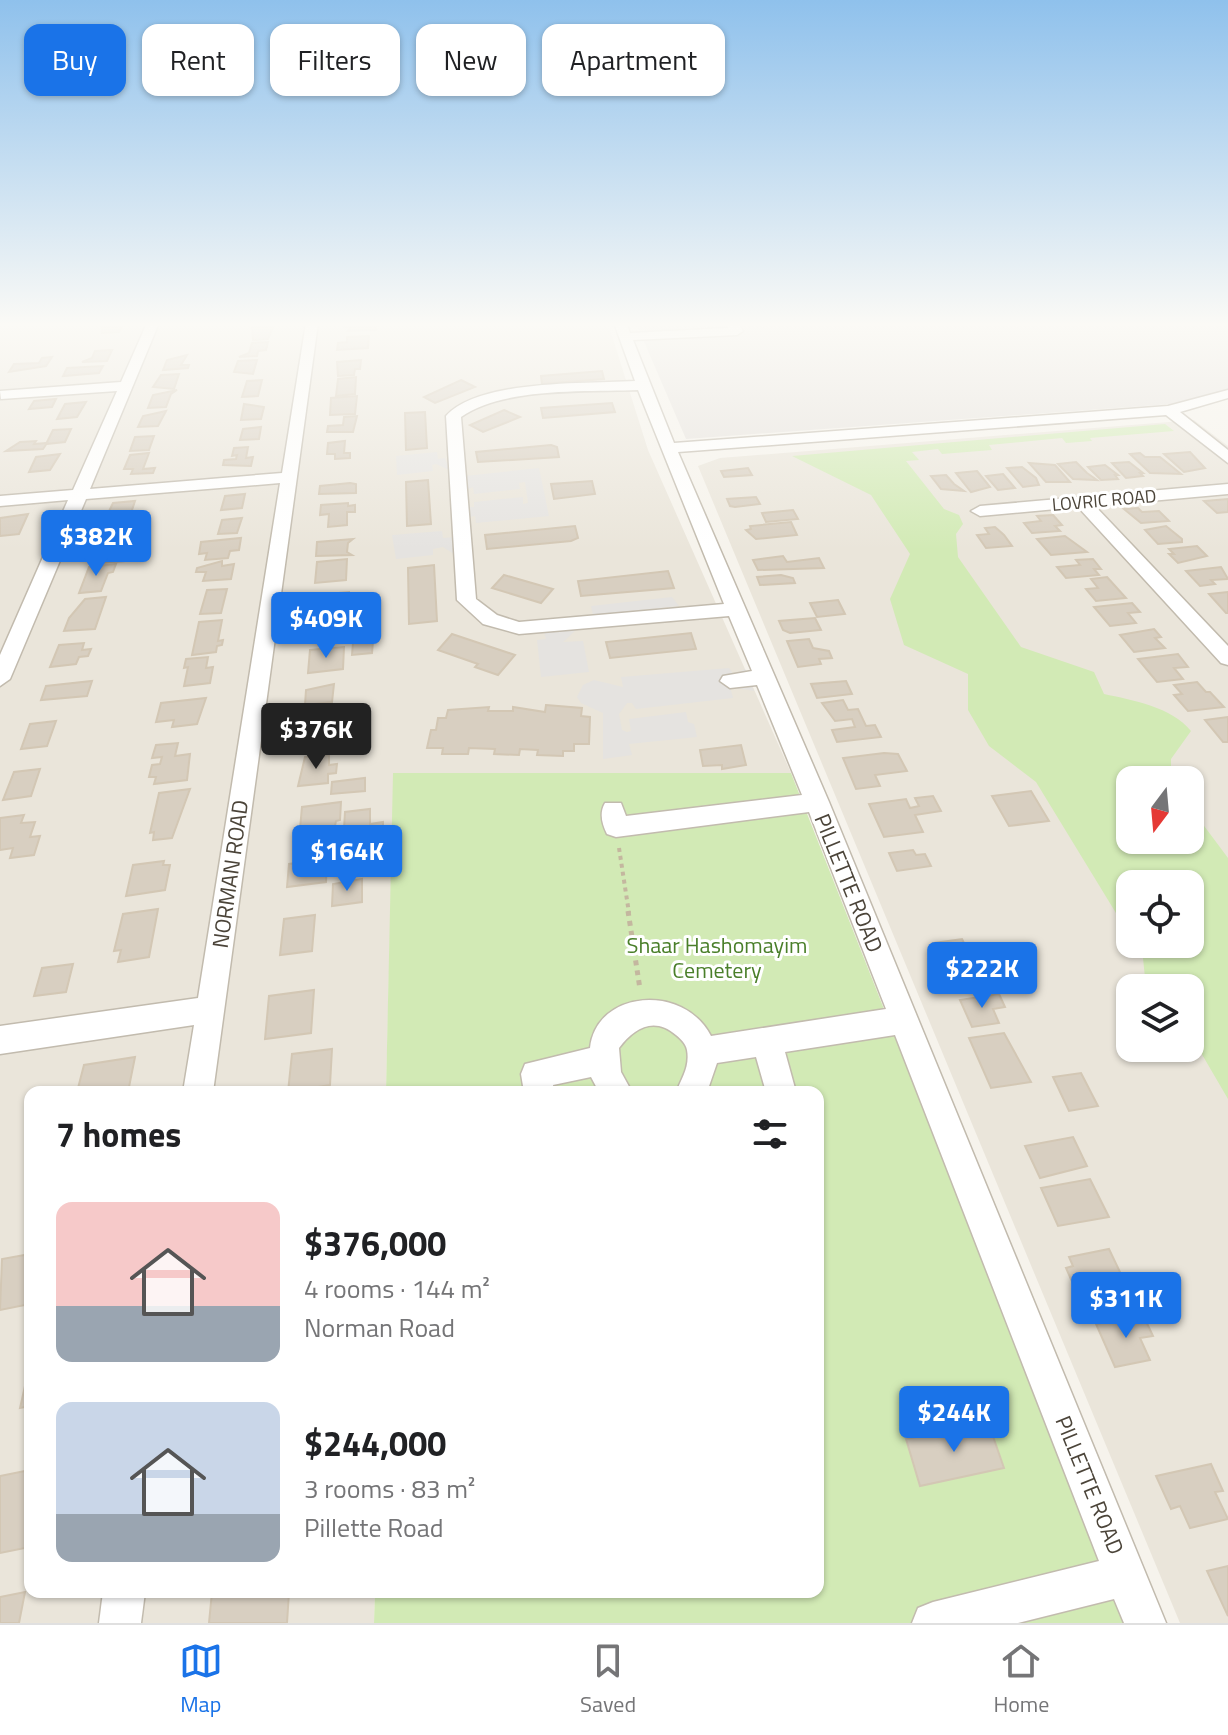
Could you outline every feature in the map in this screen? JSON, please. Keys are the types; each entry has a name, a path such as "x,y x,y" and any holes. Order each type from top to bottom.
{"street":[{"path":"0,679 121,399"},
{"name":"NORMAN ROAD","path":"199,1086 301,399"},
{"path":"485,399 459,408 453,416 467,600 477,613 496,623 519,628 735,609"},
{"name":"PILLETTE ROAD","path":"648,399 817,802 1145,1623"},
{"path":"668,448 1169,410 1213,399"},
{"path":"1169,410 1228,458"},
{"path":"0,501 289,477"},
{"name":"LOVRIC ROAD","path":"980,511 1228,489"},
{"path":"1082,502 1228,658"},
{"path":"730,681 764,677"},
{"path":"615,818 817,802"},
{"path":"0,1040 210,1009"},
{"path":"613,1086 606,1077 602,1060 604,1044 623,1019 643,1011 671,1014 686,1023 703,1051 703,1066 694,1086"},
{"path":"703,1051 904,1020"},
{"path":"767,1041 779,1086"},
{"path":"538,1086 536,1074 602,1060"},
{"path":"933,1623 1126,1575"},
{"path":"120,1623 123,1598"}],"path":[{"path":"615,818 643,1011"}],"shaded area":[{"path":"0,399 632,399 648,450 791,773 394,773 386,1086 24,1086 24,1598 375,1598 374,1623 0,1623"},
{"path":"669,399 1201,399 1171,404 686,439"},
{"path":"1194,420 1228,446 1228,1623 1180,1623 698,466 720,458"},
{"path":"437,452 438,459 445,458 449,470 436,464 432,465 433,471 397,475 396,456"},
{"path":"539,468 549,516 476,523 475,516 469,517 468,507 474,507 474,502 523,497 523,504 528,503 525,482 519,483 520,489 474,494 473,487 466,490 465,476"},
{"path":"442,531 443,538 456,537 454,554 443,547 433,549 433,555 396,559 392,535"},
{"path":"672,597 679,606 593,615 591,606"},
{"path":"578,628 563,642 583,641 589,672 541,677 537,640 546,639 544,632"},
{"path":"729,668 734,675 745,669 754,691 730,687 733,698 636,709 632,703 627,703 619,714 622,730 627,732 631,731 629,719 686,712 688,722 694,724 697,737 629,744 632,755 603,759 603,713 581,703 577,697 583,685 594,680 623,687 621,677"}],"green space":[{"path":"1165,424 1174,431 1066,443 1062,438 989,445 992,450 942,454 938,449 912,452 919,460 906,461 944,509 959,515 963,524 956,534 958,557 1021,647 1094,672 1104,694 1163,710 1191,731 1171,759 1171,766 1116,766 1116,854 1204,854 1204,826 1228,858 1228,1099 1204,1058 1204,974 1145,974 1143,958 1204,958 1204,870 1116,870 1116,913 1036,782 989,746 968,710 968,674 904,645 890,599 910,554 871,495 792,456"},
{"name":"Shaar Hashomayim Cemetery","path":"393,773 791,773 1126,1623 374,1623 375,1598 824,1598 824,1086 386,1086"}],"building":[{"path":"56,399 52,407 29,409 34,401"},
{"path":"152,399 169,399 166,407 148,408"},
{"path":"331,399 357,399 355,414 330,415"},
{"path":"86,402 77,417 57,419 65,404"},
{"path":"612,403 615,412 543,418 541,408"},
{"path":"244,404 264,407 261,419 241,420"},
{"path":"504,410 520,417 483,432 470,425"},
{"path":"166,411 158,426 138,427 143,416"},
{"path":"425,412 427,448 406,450 405,413"},
{"path":"357,416 353,432 327,432 328,426 343,425 344,417"},
{"path":"261,427 259,439 240,440 243,429"},
{"path":"71,429 65,442 46,444 53,430"},
{"path":"154,436 149,450 130,451 135,437"},
{"path":"36,441 34,444 47,443 43,449 6,451 20,442"},
{"path":"345,441 344,453 350,453 350,458 335,459 335,454 327,454 328,443"},
{"path":"248,447 246,458 253,457 251,466 223,465 224,460 236,459 237,455 232,456 234,448"},
{"path":"557,447 559,457 478,462 476,452"},
{"path":"1190,452 1205,468 1184,472 1164,454"},
{"path":"149,453 143,469 155,468 153,473 131,474 133,469 124,469 130,455"},
{"path":"1140,453 1145,457 1160,457 1181,474 1150,473 1130,454"},
{"path":"60,454 50,470 29,472 36,457"},
{"path":"1076,462 1097,480 1073,479 1058,464"},
{"path":"1129,462 1143,476 1126,478 1112,463"},
{"path":"1029,463 1055,465 1070,482 1046,482"},
{"path":"1105,465 1118,475 1115,475 1118,479 1101,480 1088,467"},
{"path":"1022,467 1036,478 1039,485 1023,487 1007,468"},
{"path":"748,468 752,475 724,477 721,471"},
{"path":"977,471 990,487 971,492 956,473"},
{"path":"1003,474 1015,488 998,490 986,476"},
{"path":"946,475 964,491 941,489 931,476"},
{"path":"428,480 431,524 407,526 406,482"},
{"path":"592,481 595,494 554,499 551,484"},
{"path":"356,484 356,493 319,494 320,486"},
{"path":"245,494 242,508 221,510 225,496"},
{"path":"756,497 760,504 735,507 730,506 727,499"},
{"path":"1228,499 1228,512 1217,513 1204,501"},
{"path":"135,501 130,516 141,516 138,531 99,532 113,503"},
{"path":"348,503 348,506 355,505 355,512 347,512 347,525 328,527 329,514 320,515 321,505"},
{"path":"1138,508 1142,512 1159,511 1169,521 1141,523 1124,509"},
{"path":"793,510 798,519 766,522 762,513"},
{"path":"28,514 19,534 0,536 0,518"},
{"path":"1053,515 1062,525 1055,526 1060,531 1032,533 1024,523 1041,521 1037,516"},
{"path":"242,518 237,533 218,534 222,520"},
{"path":"791,522 797,535 756,539 746,530 751,529 750,526"},
{"path":"575,526 578,538 571,541 487,549 485,535"},
{"path":"1166,526 1182,542 1158,544 1145,530"},
{"path":"995,527 1012,546 986,548 977,535 989,534 985,528"},
{"path":"121,535 114,556 127,555 125,561 101,563 106,555 92,556 99,537"},
{"path":"1065,536 1087,552 1051,555 1037,539"},
{"path":"241,538 239,550 230,551 228,558 205,560 207,553 199,554 201,542"},
{"path":"353,539 348,543 347,552 352,555 316,556 317,542"},
{"path":"1197,546 1207,556 1178,563 1169,554 1174,554 1169,549"},
{"path":"783,556 787,562 819,558 824,568 758,570 753,560"},
{"path":"347,559 346,580 315,583 317,562"},
{"path":"1093,559 1101,569 1094,569 1099,575 1066,578 1057,567 1080,565 1076,560"},
{"path":"222,561 222,566 234,564 231,579 203,581 206,572 196,572 197,568"},
{"path":"116,564 113,572 108,573 101,591 79,593 89,567"},
{"path":"434,565 437,621 409,624 408,568"},
{"path":"1221,567 1228,579 1211,580 1215,584 1200,586 1186,571"},
{"path":"668,571 674,588 581,596 578,581"},
{"path":"504,575 553,589 541,603 492,588"},
{"path":"781,575 793,578 795,583 760,585 757,577"},
{"path":"1107,577 1126,598 1096,601 1086,589 1098,588 1091,579"},
{"path":"227,589 221,613 200,614 207,590"},
{"path":"349,592 349,599 339,599 339,605 311,607 316,595"},
{"path":"1228,592 1228,613 1226,613 1209,594"},
{"path":"106,597 95,629 64,631 69,618 85,599"},
{"path":"838,600 845,614 817,617 810,603"},
{"path":"1132,603 1140,612 1128,613 1136,623 1110,626 1094,607"},
{"path":"341,608 339,637 313,640 318,610"},
{"path":"815,618 821,630 790,633 783,630 779,621"},
{"path":"222,620 218,641 223,640 216,652 192,655 199,622"},
{"path":"1154,629 1161,637 1155,638 1165,648 1134,652 1120,635"},
{"path":"691,633 696,649 610,658 606,642"},
{"path":"452,634 515,655 498,675 475,667 478,664 438,650"},
{"path":"809,639 813,648 829,651 832,658 819,659 821,664 798,667 787,641"},
{"path":"373,641 372,653 352,655 353,643"},
{"path":"84,643 82,650 91,649 88,656 79,657 76,664 50,667 59,645"},
{"path":"344,647 343,669 308,673 310,650"},
{"path":"1178,654 1188,667 1174,668 1183,679 1157,682 1138,659"},
{"path":"208,657 206,668 213,667 210,683 184,686 188,667 184,668 186,659"},
{"path":"92,681 87,696 41,700 46,686"},
{"path":"846,681 852,694 817,698 811,684"},
{"path":"1197,682 1224,707 1188,711 1174,695 1182,694 1174,685"},
{"path":"334,684 332,702 305,705 306,690"},
{"path":"206,698 197,724 172,727 174,720 156,722 161,703"},
{"path":"843,700 848,710 858,709 866,726 875,725 881,737 837,742 832,730 855,727 852,719 835,721 822,703"},
{"path":"337,705 335,742 305,745 302,733 307,733 307,725 314,724 316,708"},
{"path":"546,705 582,708 581,716 590,717 589,744 574,744 574,751 563,751 563,756 537,755 538,750 520,749 519,755 494,754 495,749 469,748 468,754 442,754 443,748 427,748 431,730 436,730 438,718 446,718 448,710 489,707 488,711 513,711 513,707 545,712"},
{"path":"1228,717 1228,742 1223,742 1205,720"},
{"path":"56,721 47,746 21,749 30,724"},
{"path":"178,743 175,756 190,754 187,780 154,784 156,777 149,777 152,765 160,764 162,757 152,758 156,745"},
{"path":"741,745 746,765 722,769 722,765 703,766 700,750"},
{"path":"898,754 907,771 875,775 880,786 856,789 843,758"},
{"path":"329,755 329,765 337,764 336,773 328,774 328,783 298,786 305,757"},
{"path":"40,769 31,796 3,800 14,772"},
{"path":"365,778 365,791 331,794 332,782"},
{"path":"190,789 172,838 153,840 154,832 150,833 159,793"},
{"path":"1031,791 1049,821 1009,826 992,796"},
{"path":"933,796 941,811 915,815 923,832 884,837 869,804 906,799 910,808 919,806 915,798"},
{"path":"341,802 340,820 336,821 330,849 302,853 303,839 299,840 302,807"},
{"path":"370,809 370,824 383,822 383,841 343,846 345,812"},
{"path":"24,815 21,823 35,822 30,837 40,836 34,855 10,858 13,848 0,850 0,818"},
{"path":"913,850 916,855 925,854 931,866 897,871 889,853"},
{"path":"327,859 326,882 287,887 289,864"},
{"path":"164,861 163,865 170,865 165,890 126,896 133,865"},
{"path":"362,879 362,902 332,906 333,884"},
{"path":"158,909 149,957 118,962 121,950 114,951 123,914"},
{"path":"315,915 312,951 280,955 284,919"},
{"path":"962,939 976,968 946,973 940,968 933,943"},
{"path":"73,964 66,992 34,996 42,968"},
{"path":"314,990 311,1033 265,1039 269,996"},
{"path":"999,994 1005,1007 993,1009 999,1023 972,1027 960,1000"},
{"path":"1004,1033 1031,1082 991,1088 969,1038"},
{"path":"332,1049 330,1085 289,1086 292,1054"},
{"path":"135,1057 129,1086 79,1086 84,1065"},
{"path":"1081,1073 1098,1106 1069,1111 1053,1077"},
{"path":"1073,1137 1087,1166 1040,1178 1025,1146"},
{"path":"1090,1179 1109,1217 1058,1226 1041,1188"},
{"path":"1109,1249 1129,1291 1088,1299 1081,1284 1074,1286 1066,1268 1073,1266 1069,1257"},
{"path":"24,1255 24,1305 0,1310 2,1259"},
{"path":"1143,1315 1153,1336 1140,1338 1150,1360 1115,1367 1096,1324"},
{"path":"988,1422 1004,1468 920,1486 906,1439"},
{"path":"1211,1464 1223,1491 1215,1492 1228,1519 1190,1528 1180,1506 1171,1509 1156,1476"},
{"path":"24,1471 24,1548 0,1553 0,1476"},
{"path":"1228,1566 1228,1616 1207,1571"},
{"path":"24,1592 19,1623 0,1623 0,1597"},
{"path":"211,1598 289,1598 287,1623 209,1623"}]}
